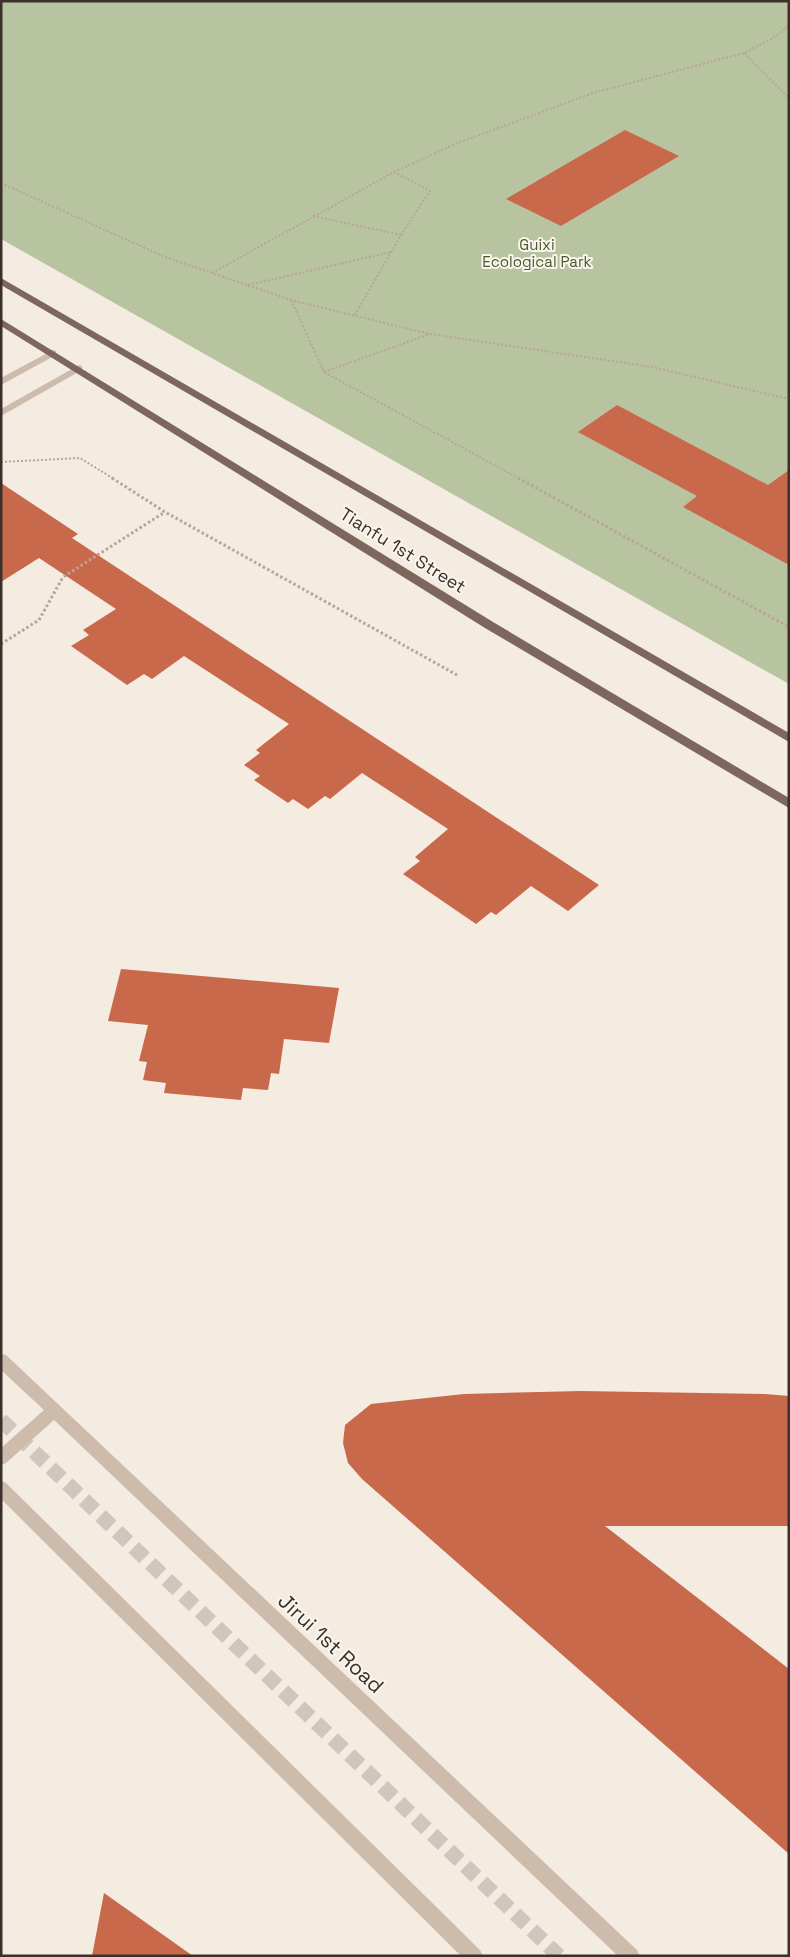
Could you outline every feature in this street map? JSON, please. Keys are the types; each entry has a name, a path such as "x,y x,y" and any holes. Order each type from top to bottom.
{"main road":[{"name":"Tianfu 1st Street","path":"1,280 789,738"},
{"name":"Tianfu 1st Street","path":"1,322 79,368 489,624 789,804"}],"street":[{"path":"1,382 53,353"},
{"path":"1,413 79,368"},
{"name":"Jirui 1st Road","path":"1,1360 631,1956"},
{"path":"1,1458 54,1410"},
{"path":"1,1488 474,1956"}],"path":[{"path":"212,274 312,216 394,172 480,134 593,93 744,53 773,38 789,26"},
{"path":"744,53 789,98"},
{"path":"355,315 401,235 430,191 394,172"},
{"path":"1,183 165,257 291,300 430,334 652,368 788,399"},
{"path":"312,216 401,235"},
{"path":"246,285 391,252"},
{"path":"291,300 324,372 789,627"},
{"path":"324,372 430,334"},
{"path":"1,462 80,458 165,512 457,675"},
{"path":"1,644 39,620 63,577 165,512"}],"green space":[{"name":"Guixi Ecological Park","path":"1,1 789,1 789,684 1,239"}],"building":[{"path":"625,130 679,156 561,226 506,199"},
{"path":"617,405 768,485 789,470 789,565 683,507 697,496 578,432"},
{"path":"1,483 78,534 72,538 599,885 568,911 531,886 496,915 491,912 476,924 403,874 420,861 415,857 448,829 362,773 330,799 325,796 308,809 293,799 288,803 254,780 260,776 244,765 260,753 256,750 289,724 184,656 152,679 144,674 127,685 71,646 89,635 83,630 116,609 39,558 1,582"},
{"path":"121,969 339,988 329,1043 284,1039 279,1074 271,1073 268,1090 243,1088 241,1100 164,1093 166,1083 143,1080 147,1062 139,1061 148,1025 108,1021"},
{"path":"581,1391 789,1396 789,1526 605,1526 789,1669 789,1854 362,1479 348,1463 343,1443 345,1425 371,1404 464,1394"},
{"path":"104,1893 193,1956 92,1956"}],"tunnel":[{"path":"1,1420 559,1956"}]}
